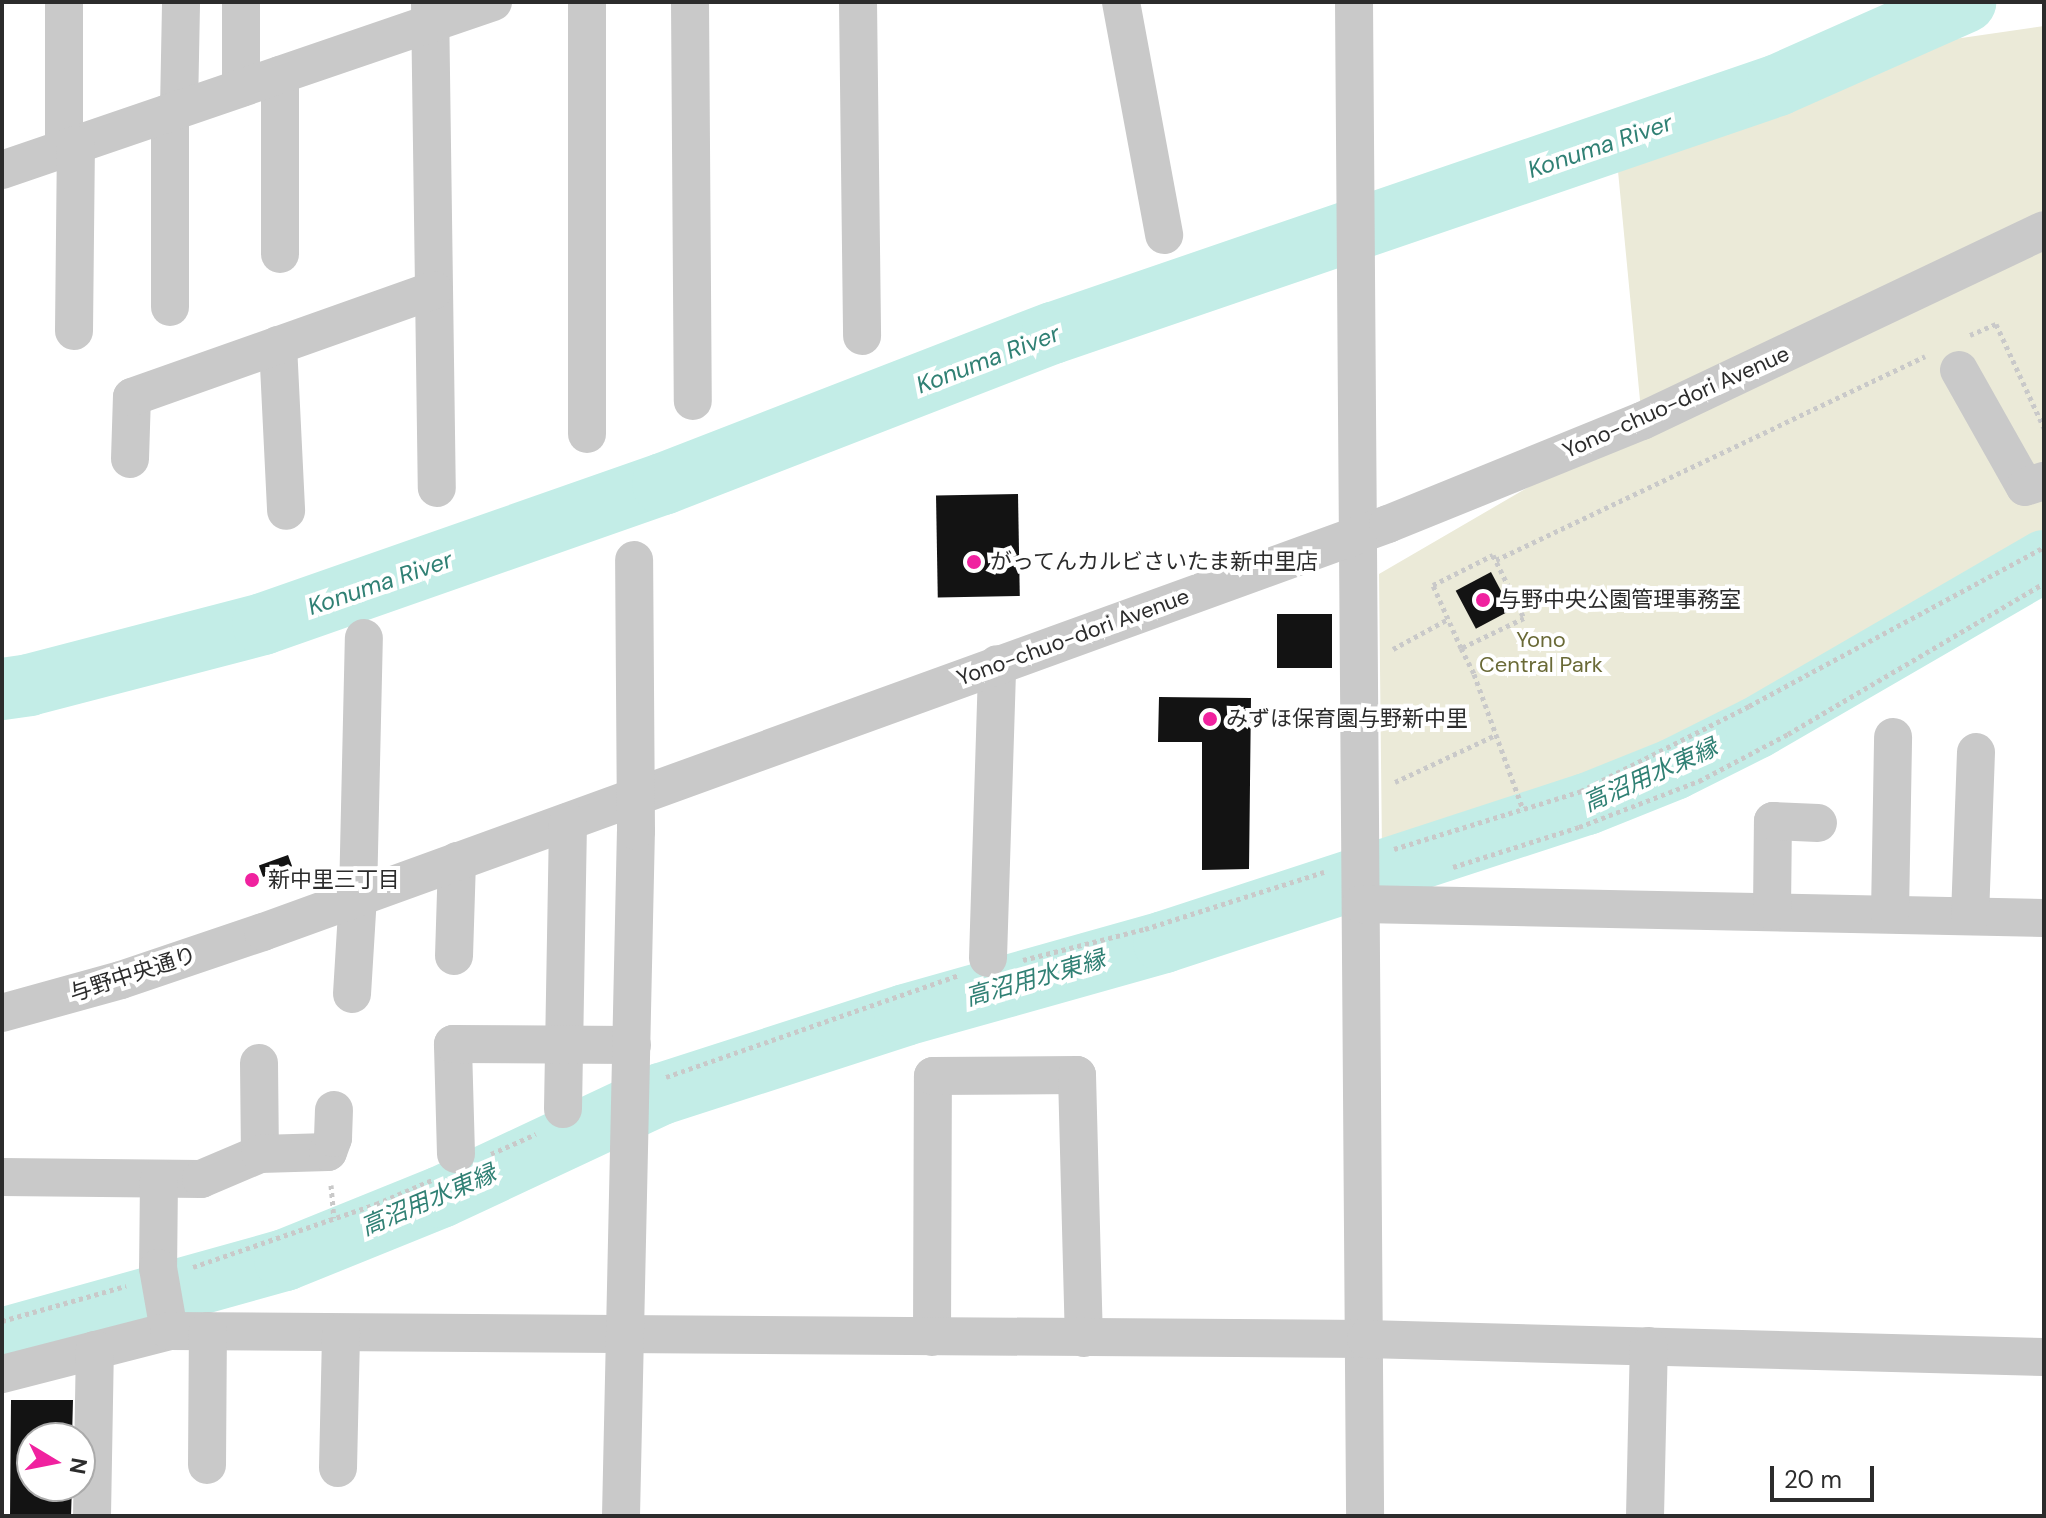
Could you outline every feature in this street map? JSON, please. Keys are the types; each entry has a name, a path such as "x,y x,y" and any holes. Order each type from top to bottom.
{"street":[{"path":"64,2 74,331"},
{"path":"170,307 181,2"},
{"path":"241,2 241,88"},
{"path":"2,170 280,75 430,13 493,2"},
{"path":"587,2 587,434"},
{"path":"690,2 693,401"},
{"path":"858,2 862,336"},
{"path":"1121,2 1164,235"},
{"path":"1354,2 1365,1516"},
{"path":"430,13 437,488"},
{"path":"280,75 280,254"},
{"name":"Yono-chuo-dori Avenue","path":"358,896 1358,535 1642,421 2044,230"},
{"path":"130,459 132,397 434,290"},
{"path":"278,345 286,511"},
{"path":"1954,352 2025,487 2044,481"},
{"path":"621,1516 636,796 634,560"},
{"path":"352,994 358,896 364,638"},
{"path":"989,964 997,664"},
{"path":"1890,914 1893,737"},
{"path":"1970,916 1976,752"},
{"path":"1772,911 1773,821 1818,823"},
{"path":"556,1118 562,1045 568,822"},
{"path":"454,956 457,861"},
{"path":"1361,881 1772,911 2044,918"},
{"name":"与野中央通り","path":"2,1013 121,980 358,896"},
{"path":"456,1162 453,1044 632,1045"},
{"path":"259,1063 260,1154"},
{"path":"932,1337 933,1076 1077,1075 1084,1338"},
{"path":"2,1177 201,1179 260,1154 328,1152 333,1138 334,1110"},
{"path":"159,1179 164,1299"},
{"path":"164,1299 208,1331 1366,1339 2044,1357"},
{"path":"2,1374 95,1350 164,1299"},
{"path":"207,1465 208,1331"},
{"path":"338,1468 341,1333"},
{"path":"1645,1516 1649,1346"},
{"path":"92,1516 95,1350"}],"path":[{"path":"1496,560 1954,352 1996,324 2044,428"},
{"path":"631,1102 989,964 1361,881 1523,809 1581,791 2044,547"},
{"path":"1461,648 1524,618 1493,555 1433,585 1496,735 1523,809"},
{"path":"1450,868 1579,827 1699,781 1788,734 2044,583"},
{"path":"1360,666 1448,619"},
{"path":"1901,623 1908,632"},
{"path":"1361,802 1496,735"},
{"path":"2,1321 164,1299 334,1215 556,1118"}],"green space":[{"name":"Yono Central Park","path":"2044,26 2044,542 1749,706 1581,791 1382,853 1379,574 1642,421 1615,140 1844,55"}],"building":[{"path":"1018,494 1020,596 938,597 936,495"},
{"name":"与野中央公園管理事務室","path":"1491,572 1511,610 1476,629 1456,591"},
{"path":"1277,614 1332,614 1332,668 1277,668"},
{"path":"1159,697 1251,698 1249,869 1202,870 1202,742 1158,742"},
{"path":"288,855 292,866 263,877 259,866"},
{"path":"11,1400 73,1400 72,1422 16,1422 16,1502 71,1502 71,1516 10,1516"}],"waterway":[{"name":"Konuma River","path":"2,689 29,685 263,624 663,484 1053,333 1778,85 1965,2"},
{"name":"高沼用水東縁","path":"2,1339 285,1260 441,1197 661,1094 905,1015 1164,942 1587,804 1674,769 1756,728 2044,561"}],"place":[{"name":"がってんカルビさいたま新中里店","path":"974,562"},
{"name":"与野中央公園管理事務室","path":"1483,600"},
{"name":"みずほ保育園与野新中里","path":"1210,719"},
{"name":"新中里三丁目","path":"252,880"}]}
